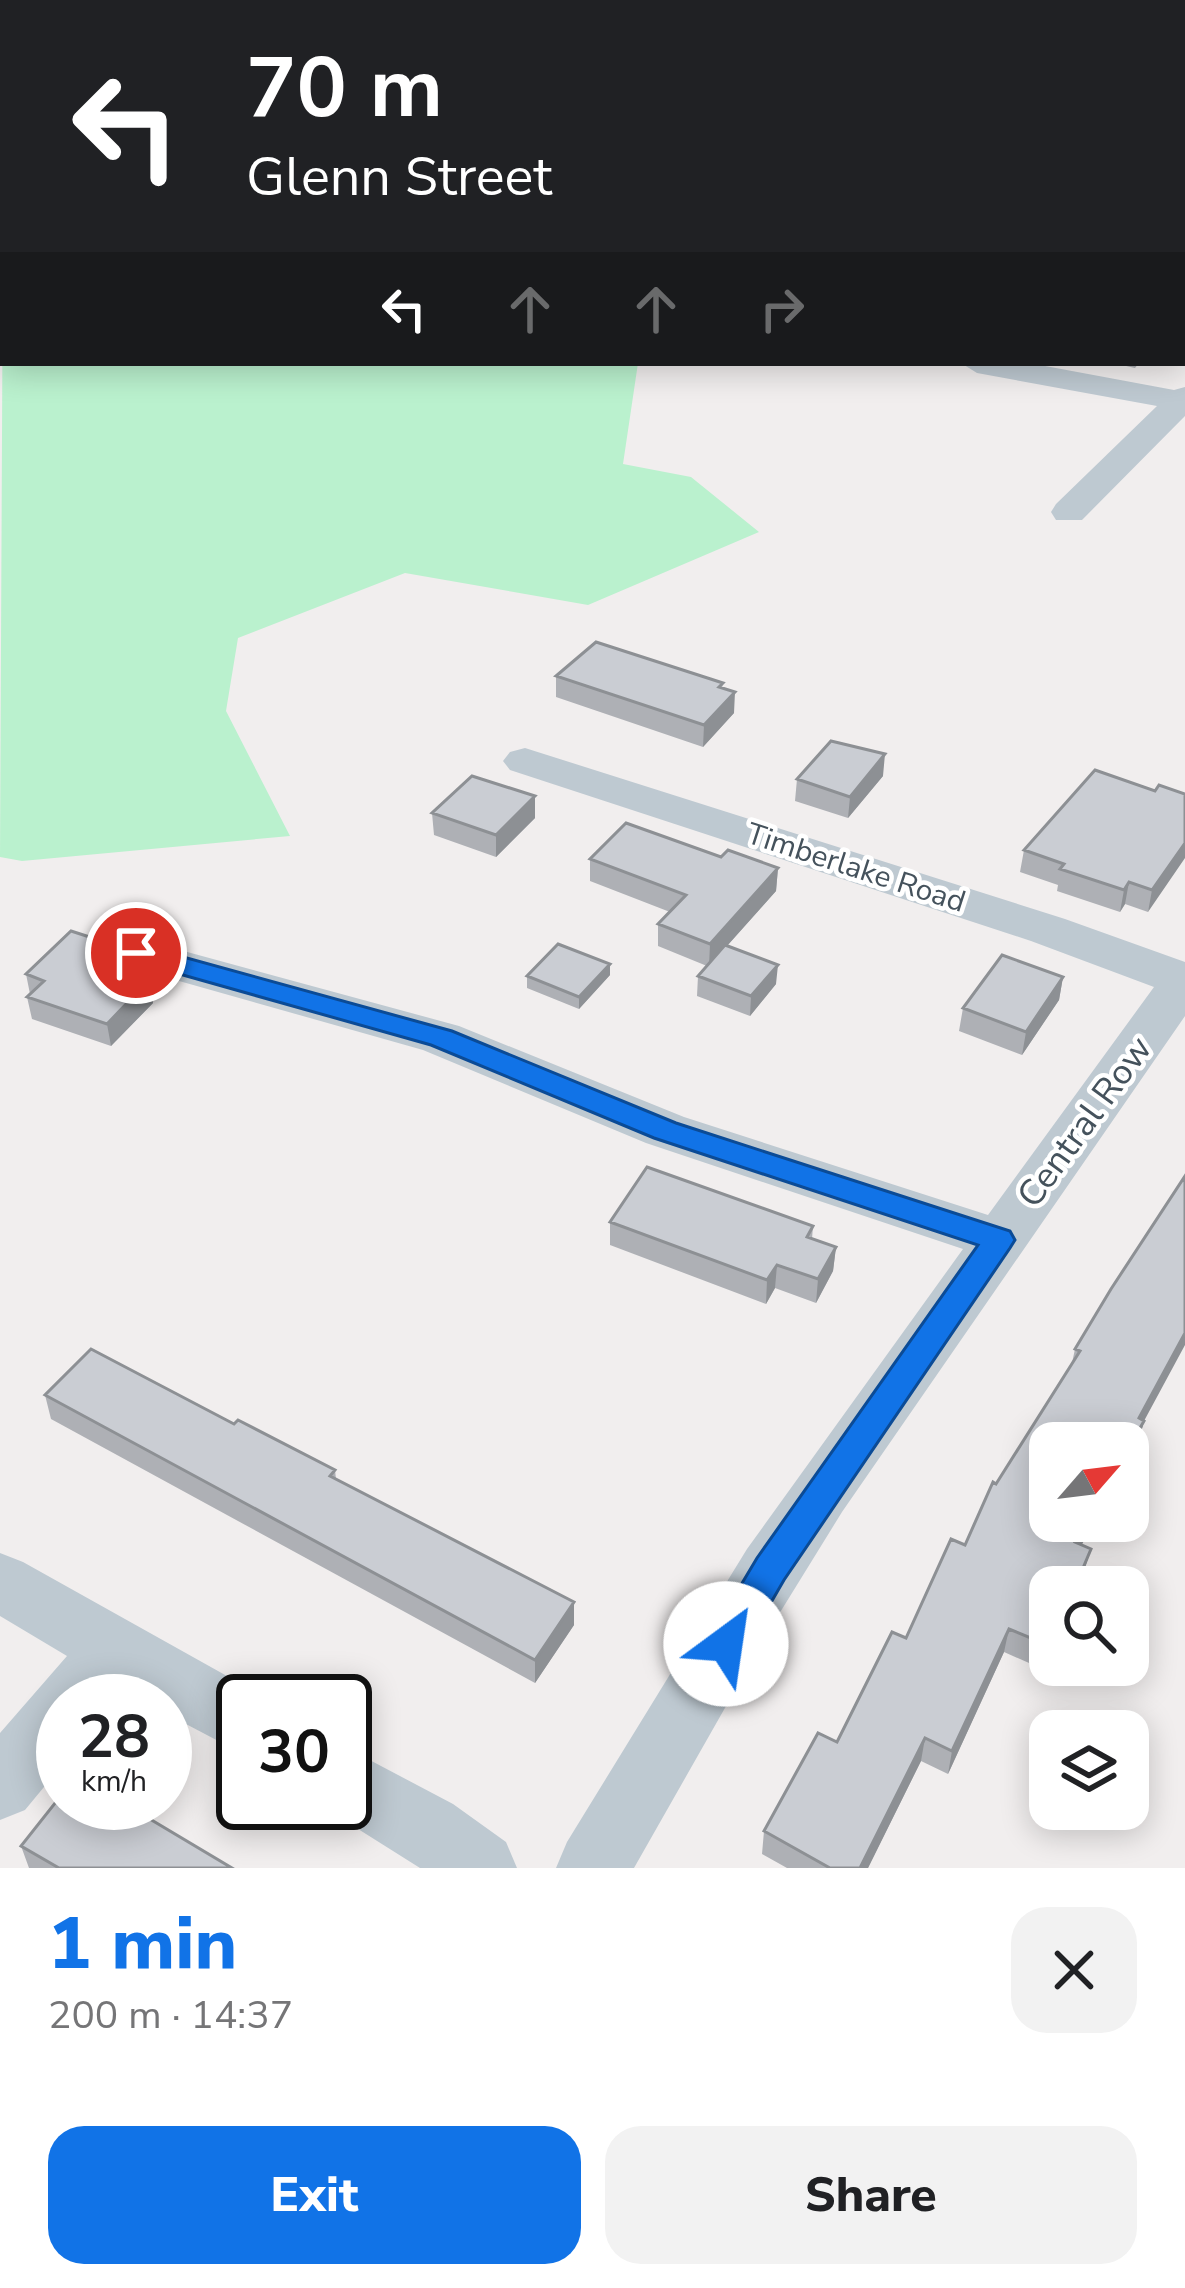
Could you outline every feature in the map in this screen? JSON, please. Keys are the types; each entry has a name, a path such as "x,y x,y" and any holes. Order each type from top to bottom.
{"street":[{"path":"994,366 1183,399"},
{"path":"1069,512 1183,399"},
{"name":"Timberlake Road","path":"525,760 1185,979"},
{"path":"136,953 441,1038 686,1138 999,1240"},
{"name":"Central Row","path":"593,1868 771,1569 999,1240 1087,1128 1185,979"},
{"path":"0,1582 216,1706"},
{"path":"94,1674 116,1648"},
{"path":"0,1786 36,1743"},
{"path":"372,1797 481,1868"}],"green space":[{"path":"2,366 638,366 623,464 691,477 759,532 588,605 405,573 238,638 226,711 290,836 22,861 0,857"}],"building":[{"path":"596,642 723,683 719,687 735,692 704,725 556,676"},
{"path":"831,741 885,754 850,797 797,779"},
{"path":"1095,770 1155,791 1159,785 1185,794 1185,843 1152,890 1129,882 1124,890 1060,869 1064,864 1024,850"},
{"path":"472,776 535,796 496,835 432,813"},
{"path":"626,823 721,857 728,850 778,868 710,944 658,924 686,895 590,859"},
{"path":"71,931 136,952 117,970 149,980 107,1024 27,997 44,981 26,974"},
{"path":"558,944 610,964 579,997 527,976"},
{"path":"725,945 778,965 751,996 698,976"},
{"path":"1002,955 1063,977 1026,1032 963,1008"},
{"path":"647,1167 813,1226 807,1237 836,1247 818,1279 777,1265 767,1280 610,1222"},
{"path":"1185,1176 1185,1333 1139,1418 1143,1422 1035,1422 1080,1351 1075,1349"},
{"path":"91,1349 234,1424 238,1420 335,1470 330,1476 574,1602 535,1660 45,1395"},
{"path":"1029,1432 1029,1542 1075,1542 1091,1549 1084,1566 1029,1566 1029,1637 1009,1629 952,1751 925,1738 860,1868 830,1868 764,1831 818,1733 837,1742 892,1632 906,1638 951,1539 965,1545 993,1482 996,1484"},
{"path":"36,1827 168,1830 232,1868 59,1868 21,1846"}],"route":[{"path":"136,953 441,1038 772,1169 999,1240 771,1569 726,1644"}]}
